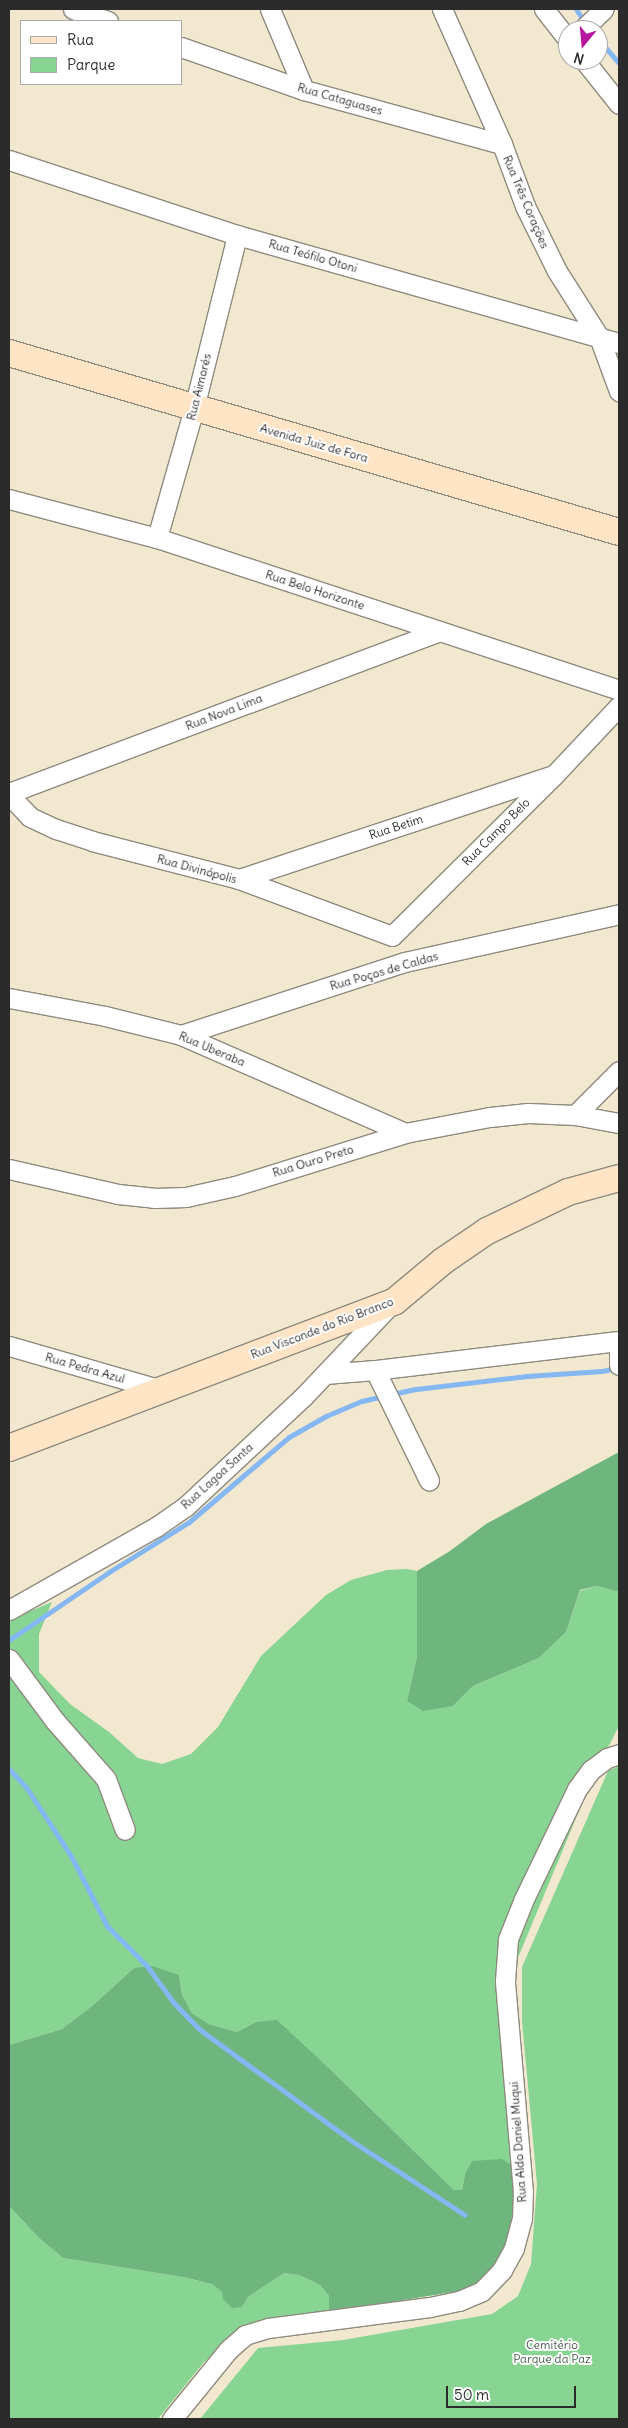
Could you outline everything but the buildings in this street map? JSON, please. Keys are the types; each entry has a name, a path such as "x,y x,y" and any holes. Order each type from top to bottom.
{"street":[{"path":"73,9 105,20"},
{"path":"270,9 304,90"},
{"name":"Rua Três Corações","path":"442,9 502,144 525,206 557,272 599,337 619,390"},
{"path":"544,9 558,27"},
{"path":"592,20 604,9"},
{"name":"Rua Cataguases","path":"182,47 304,90 502,144"},
{"path":"592,70 619,104"},
{"name":"Rua Teófilo Otoni","path":"9,160 237,235 619,343"},
{"name":"Rua Aimorés","path":"157,538 194,408 237,235"},
{"name":"Avenida Juiz de Fora","path":"9,353 619,532"},
{"name":"Rua Belo Horizonte","path":"9,499 157,538 619,690"},
{"name":"Rua Nova Lima","path":"9,794 439,631"},
{"name":"Rua Campo Belo","path":"392,936 554,775 619,706"},
{"name":"Rua Betim","path":"239,879 554,775"},
{"name":"Rua Divinópolis","path":"9,794 30,817 56,829 92,841 239,879 392,936"},
{"name":"Rua Poços de Caldas","path":"181,1035 405,962 619,914"},
{"path":"392,936 405,962"},
{"name":"Rua Uberaba","path":"9,998 105,1016 181,1035 406,1133"},
{"path":"575,1116 619,1071"},
{"name":"Rua Ouro Preto","path":"9,1169 118,1194 154,1198 186,1197 235,1186 406,1133 499,1116 528,1113 575,1116 619,1123"},
{"name":"Rua Visconde do Rio Branco","path":"9,1448 394,1302 443,1261 487,1230 568,1192 619,1178"},
{"name":"Rua Lagoa Santa","path":"9,1610 156,1527 186,1506 325,1374 394,1302"},
{"path":"325,1374 375,1370 619,1341"},
{"path":"619,1345 619,1365"},
{"name":"Rua Pedra Azul","path":"9,1346 161,1390"},
{"path":"375,1370 429,1480"},
{"path":"9,1659 55,1721 106,1779 125,1830"},
{"name":"Rua Aldo Daniel Muqui","path":"172,2419 228,2350 245,2335 268,2328 430,2308 459,2301 482,2290 502,2270 514,2248 522,2219 520,2163 505,1982 508,1939 524,1899 577,1789 590,1770 607,1758 619,1754"}],"green space":[{"path":"619,1452 619,1592 597,1586 580,1590 566,1632 539,1658 473,1686 453,1706 423,1711 407,1701 417,1656 417,1571 450,1551 486,1524"},
{"path":"407,1569 417,1571 417,1656 407,1701 453,1706 473,1686 539,1658 566,1632 580,1591 597,1586 619,1592 619,1726 594,1775 515,1965 509,2042 514,2167 465,2174 462,2190 454,2190 311,2053 256,2022 237,2032 209,2024 192,2013 182,1995 179,1975 134,1968 92,2006 62,2029 9,2045 9,1620 52,1602 39,1634 39,1672 70,1704 109,1732 138,1758 162,1764 191,1754 218,1727 261,1656 326,1595 351,1580 387,1570"},
{"name":"Cemitério Parque da Paz","path":"619,1766 619,2419 200,2419 258,2348 343,2340 492,2314 518,2296 531,2264 537,2184 522,2021 522,1967 608,1771"},
{"path":"152,1966 179,1975 182,1995 192,2013 209,2024 237,2032 256,2022 277,2020 454,2190 462,2190 465,2174 472,2161 502,2159 514,2167 514,2203 507,2249 484,2287 329,2312 329,2296 320,2285 299,2275 284,2273 248,2297 242,2307 232,2308 223,2299 222,2292 212,2284 183,2277 63,2258 39,2238 9,2206 9,2045 62,2029 92,2006 134,1968"},
{"path":"9,2206 39,2238 63,2258 183,2277 212,2284 242,2307 248,2297 284,2273 299,2275 320,2285 329,2296 329,2312 240,2333 204,2362 158,2419 9,2419"}],"waterway":[{"path":"576,9 583,20"},
{"path":"608,50 619,63"},
{"path":"392,1394 416,1389 527,1376 602,1371 616,1368"},
{"path":"9,1640 109,1572 189,1522 289,1437 326,1416 362,1401 383,1396"},
{"path":"9,1769 26,1787 71,1856 107,1926 147,1966 174,2003 199,2029 355,2143 465,2215"}]}
